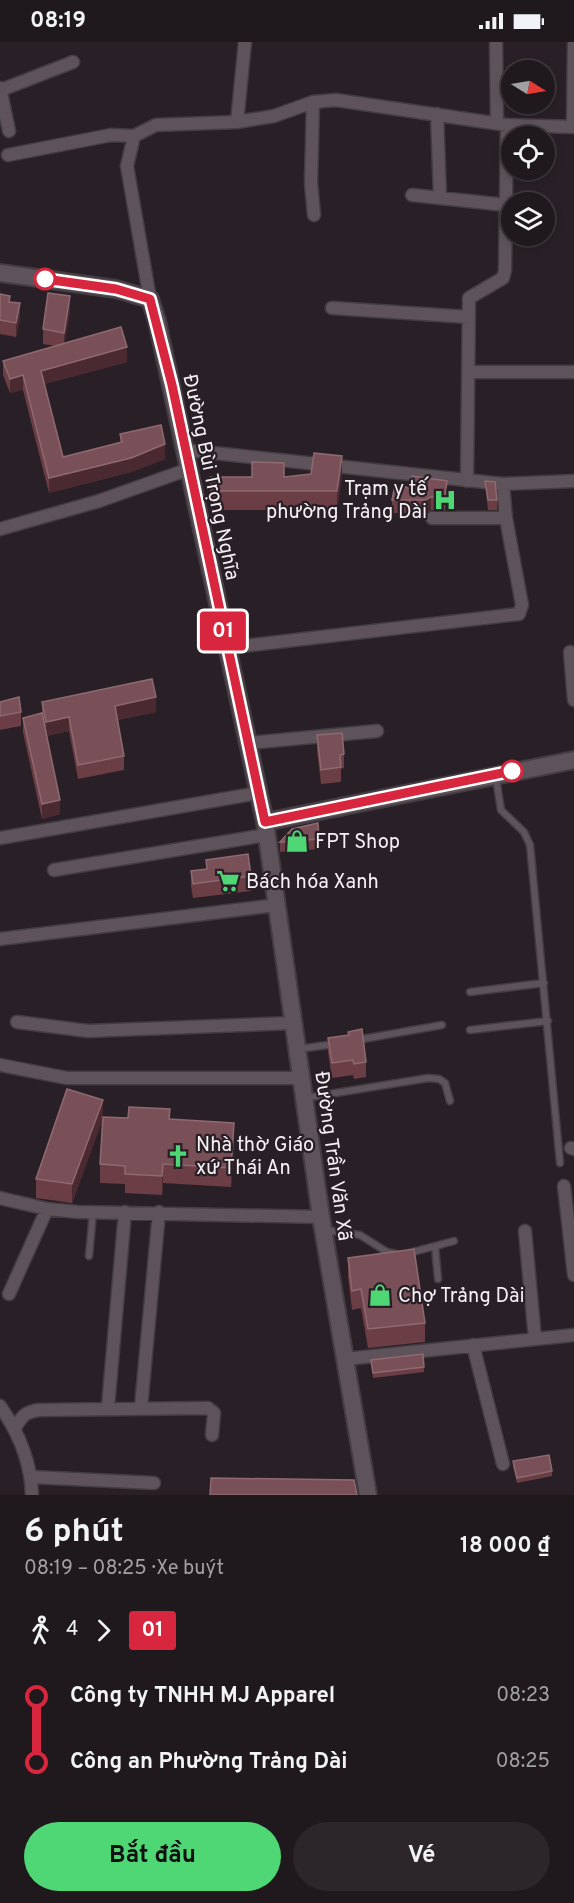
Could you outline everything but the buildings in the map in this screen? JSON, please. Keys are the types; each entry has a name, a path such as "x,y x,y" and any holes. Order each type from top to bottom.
{"street":[{"path":"237,122 244,42"},
{"path":"496,42 505,192"},
{"path":"8,154 111,135 134,136 156,125 237,122 274,116 313,102 336,100 502,124 574,127 574,42"},
{"path":"9,131 1,89 73,62"},
{"path":"313,102 311,183 314,215"},
{"path":"437,114 440,197"},
{"path":"0,273 116,289 150,299 127,166 134,136"},
{"path":"412,195 501,204"},
{"path":"467,481 469,298 503,278 506,270 506,246"},
{"name":"Đường Bùi Trọng Nghĩa","path":"150,299 186,450 266,829"},
{"path":"332,308 469,317"},
{"path":"468,372 574,372"},
{"path":"186,450 503,484 574,481"},
{"path":"0,529 99,501 189,469"},
{"path":"226,648 519,614 522,605 506,518 503,484"},
{"path":"432,518 506,518"},
{"path":"570,652 574,700"},
{"path":"248,743 377,731"},
{"path":"54,870 266,829 495,774 574,760"},
{"path":"0,838 258,793"},
{"name":"Đường Trần Văn Xã","path":"266,829 322,1223 368,1495"},
{"path":"0,939 276,905"},
{"path":"17,1022 79,1031 294,1023"},
{"path":"0,1065 67,1078 302,1078"},
{"path":"564,1186 574,1275"},
{"path":"0,1198 47,1209 159,1212 322,1223"},
{"path":"9,1294 47,1209"},
{"path":"108,1407 125,1212"},
{"path":"141,1407 159,1212"},
{"path":"525,1231 535,1339"},
{"path":"345,1359 574,1335"},
{"path":"473,1345 503,1464"},
{"path":"0,1406 15,1428 32,1477 32,1495"},
{"path":"15,1428 28,1411 141,1407 213,1410 212,1435"},
{"path":"32,1477 154,1483"}],"lane":[{"path":"495,774 501,810 524,832 530,845 560,1163"},
{"path":"470,992 544,983"},
{"path":"470,1030 548,1021"},
{"path":"349,1041 442,1025"},
{"path":"297,1049 338,1043"},
{"path":"305,1098 428,1078 439,1079 445,1083 450,1101"},
{"path":"89,1256 93,1212"},
{"path":"322,1223 360,1235 387,1252 400,1255 454,1241"},
{"path":"435,1246 438,1279"}],"bus line":[{"name":"01","path":"45,279 116,289 150,299 172,385 226,648 265,822 512,771"}],"place":[{"name":"Trạm y tế phường Trảng Dài","path":"445,500"},
{"name":"FPT Shop","path":"297,841"},
{"name":"Bách hóa Xanh","path":"228,881"},
{"name":"Nhà thờ Giáo xứ Thái An","path":"178,1156"},
{"name":"Chợ Trảng Dài","path":"380,1295"}]}
